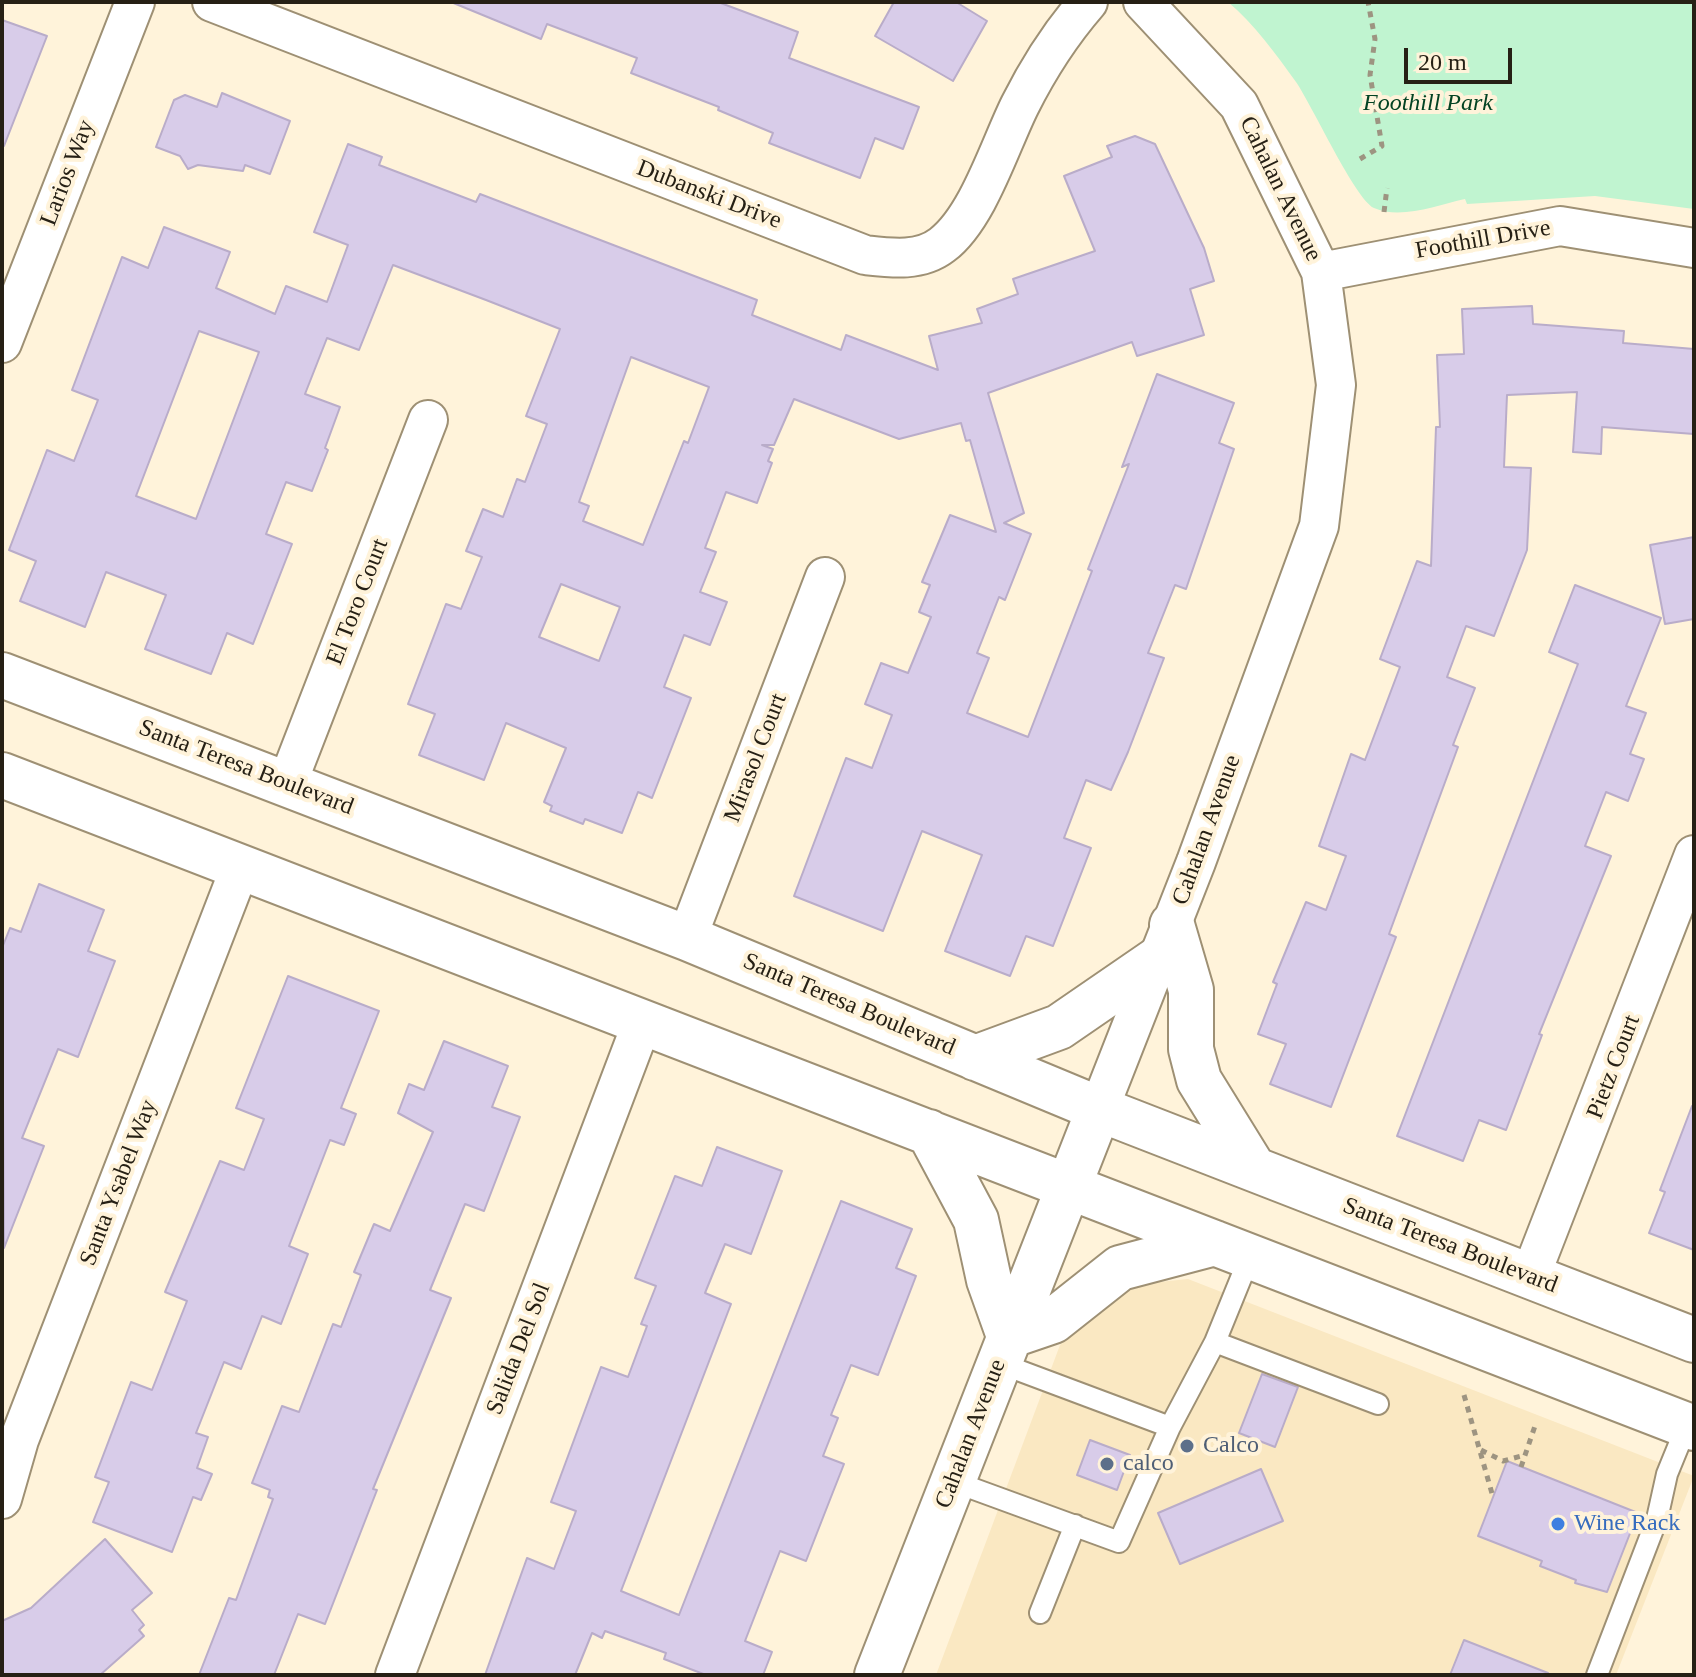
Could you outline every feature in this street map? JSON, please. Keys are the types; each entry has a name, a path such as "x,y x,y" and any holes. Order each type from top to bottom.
{"main road":[{"name":"Santa Teresa Boulevard","path":"2,675 687,938 1099,1109 1694,1340"},
{"path":"2,775 1690,1426"},
{"path":"975,1058 1059,1027 1165,942 1191,990 1191,1049 1199,1080 1254,1169"},
{"name":"Cahalan Avenue","path":"877,1675 1099,1109"},
{"path":"929,1132 976,1220 1004,1350 1053,1321 1120,1268 1232,1249"}],"street":[{"name":"Larios Way","path":"2,343 135,2"},
{"name":"Dubanski Drive","path":"212,2 865,255 905,260 942,246 966,217 1022,101 1069,24 1088,2"},
{"name":"Cahalan Avenue","path":"1099,1109 1165,942 1319,526 1336,385 1321,272 1239,105 1143,2"},
{"name":"Foothill Drive","path":"1321,272 1560,226 1694,248"},
{"name":"El Toro Court","path":"287,784 428,420"},
{"name":"Mirasol Court","path":"687,938 825,577"},
{"name":"Pietz Court","path":"1530,1277 1694,855"},
{"name":"Santa Ysabel Way","path":"2,1499 10,1481 19,1440 240,868"},
{"name":"Salida Del Sol","path":"395,1675 642,1023"}],"lane":[{"path":"952,1481 1119,1542 1170,1427 1215,1342 1232,1249"},
{"path":"1215,1342 1378,1404"},
{"path":"1004,1350 1170,1427"},
{"path":"1597,1675 1657,1519 1667,1474 1690,1426"},
{"path":"1040,1613 1075,1525"}],"path":[{"path":"1360,159 1382,146 1370,75 1375,39 1368,2"},
{"path":"1384,212 1387,188"},
{"path":"1464,1395 1493,1497"},
{"path":"1521,1467 1536,1423"},
{"path":"1481,1450 1503,1461 1525,1455"}],"shaded area":[{"path":"1188,1279 1694,1476 1616,1675 936,1675 1060,1345 1111,1287"}],"green space":[{"name":"Foothill Park","path":"1228,2 1694,2 1694,209 1595,196 1467,204 1465,199 1407,212 1374,208 1356,188 1296,82 1256,30"}],"building":[{"path":"451,2 718,2 798,32 789,58 919,107 903,149 875,138 860,178 769,143 773,133 718,110 719,107 631,73 637,58 547,24 541,39"},
{"path":"894,2 956,2 987,21 953,81 875,36"},
{"path":"2,20 47,36 4,146 2,145"},
{"path":"222,93 290,121 270,174 245,165 243,171 198,165 188,169 180,156 156,147 174,100 185,95 217,107"},
{"path":"1135,136 1155,144 1204,248 1214,281 1190,289 1204,335 1137,356 1132,342 988,393 1024,513 1004,523 1031,534 1005,600 999,597 977,653 989,658 967,713 1028,737 1092,571 1088,569 1129,464 1122,467 1157,374 1234,403 1219,443 1234,449 1186,589 1175,585 1148,653 1164,658 1128,752 1111,790 1086,780 1064,838 1091,848 1053,946 1026,936 1010,976 945,951 982,855 922,831 883,931 794,896 846,758 872,768 892,715 865,704 881,663 908,673 931,617 919,612 930,585 922,582 950,515 996,532 970,440 966,441 961,423 899,439 794,399 774,445 762,445 773,449 768,461 772,463 757,503 726,492 705,548 716,552 700,592 727,602 710,645 684,635 664,687 691,698 652,798 638,792 622,833 585,819 583,824 550,811 552,806 544,802 566,748 506,723 484,780 419,755 435,714 408,704 446,604 461,609 482,557 466,551 483,509 503,517 517,479 525,482 547,424 526,416 560,329 486,300 393,265 359,350 327,338 305,394 340,407 325,448 328,450 312,491 286,482 266,534 292,544 253,644 227,633 211,674 145,649 166,595 106,572 85,627 20,601 36,561 9,550 47,450 74,461 98,400 72,390 122,257 148,268 164,227 230,252 216,288 275,314 286,286 327,302 348,245 314,232 348,144 382,157 379,165 476,202 480,194 757,300 752,315 841,350 846,335 938,370 929,336 982,323 977,309 1018,294 1013,279 1095,251 1064,176 1112,157 1107,146","holes":["199,331 259,352 196,519 136,496","631,357 709,387 643,545 583,521 589,506 579,502","561,584 620,607 599,661 539,637"]},
{"path":"1532,306 1533,324 1624,331 1623,343 1694,349 1694,434 1602,427 1601,454 1573,452 1577,392 1507,395 1504,467 1531,468 1527,550 1494,636 1466,626 1447,677 1475,688 1453,745 1458,747 1389,934 1396,937 1331,1107 1270,1084 1286,1044 1258,1034 1277,984 1273,982 1306,902 1326,910 1346,856 1319,846 1351,754 1365,760 1400,667 1380,659 1417,561 1431,566 1436,427 1440,427 1437,355 1464,354 1462,309"},
{"path":"1694,537 1694,619 1665,624 1650,545"},
{"path":"1575,585 1661,618 1626,706 1646,713 1630,754 1644,759 1628,801 1606,792 1585,846 1611,856 1539,1034 1542,1035 1506,1130 1479,1120 1463,1161 1397,1136 1578,664 1549,652"},
{"path":"39,884 104,910 88,951 115,961 78,1057 58,1049 22,1138 44,1146 4,1248 2,948 10,928 21,932"},
{"path":"288,976 379,1011 341,1108 356,1114 344,1145 330,1140 289,1246 308,1254 281,1324 262,1316 241,1369 224,1362 196,1433 208,1437 197,1468 212,1474 201,1500 193,1497 172,1552 93,1522 109,1482 95,1477 131,1382 152,1390 187,1301 165,1292 220,1161 244,1170 264,1119 236,1108"},
{"path":"444,1041 508,1066 492,1107 520,1117 484,1211 465,1204 430,1290 451,1298 373,1489 377,1490 325,1624 298,1614 274,1675 199,1675 229,1598 236,1600 273,1499 268,1497 270,1490 252,1483 282,1406 299,1412 333,1324 341,1327 361,1275 354,1272 374,1224 390,1231 433,1132 398,1113 409,1084 424,1090"},
{"path":"1692,1106 1694,1250 1649,1233 1665,1192 1660,1190"},
{"path":"717,1147 782,1171 751,1254 725,1244 705,1293 731,1304 621,1591 679,1615 841,1201 912,1229 896,1268 916,1276 878,1375 851,1365 831,1415 838,1418 823,1456 844,1464 806,1561 780,1551 745,1641 772,1652 763,1675 706,1675 664,1659 666,1653 605,1631 602,1638 592,1633 575,1675 485,1675 527,1558 554,1569 576,1511 551,1502 601,1367 628,1377 647,1326 641,1324 656,1286 635,1278 675,1176 702,1186"},
{"path":"1262,1374 1298,1387 1275,1447 1239,1433"},
{"path":"1090,1440 1130,1455 1117,1490 1077,1475"},
{"name":"Wine Rack","path":"1507,1461 1638,1513 1607,1592 1575,1583 1576,1580 1540,1566 1542,1561 1478,1536"},
{"path":"1261,1469 1283,1521 1180,1564 1158,1513"},
{"path":"105,1539 152,1593 132,1610 144,1625 139,1630 144,1636 100,1675 2,1675 2,1621 31,1608"},
{"path":"1464,1640 1548,1673 1450,1675"}],"place":[{"name":"Calco","path":"1187,1446"},
{"name":"calco","path":"1107,1464"},
{"name":"Wine Rack","path":"1558,1524"}]}
